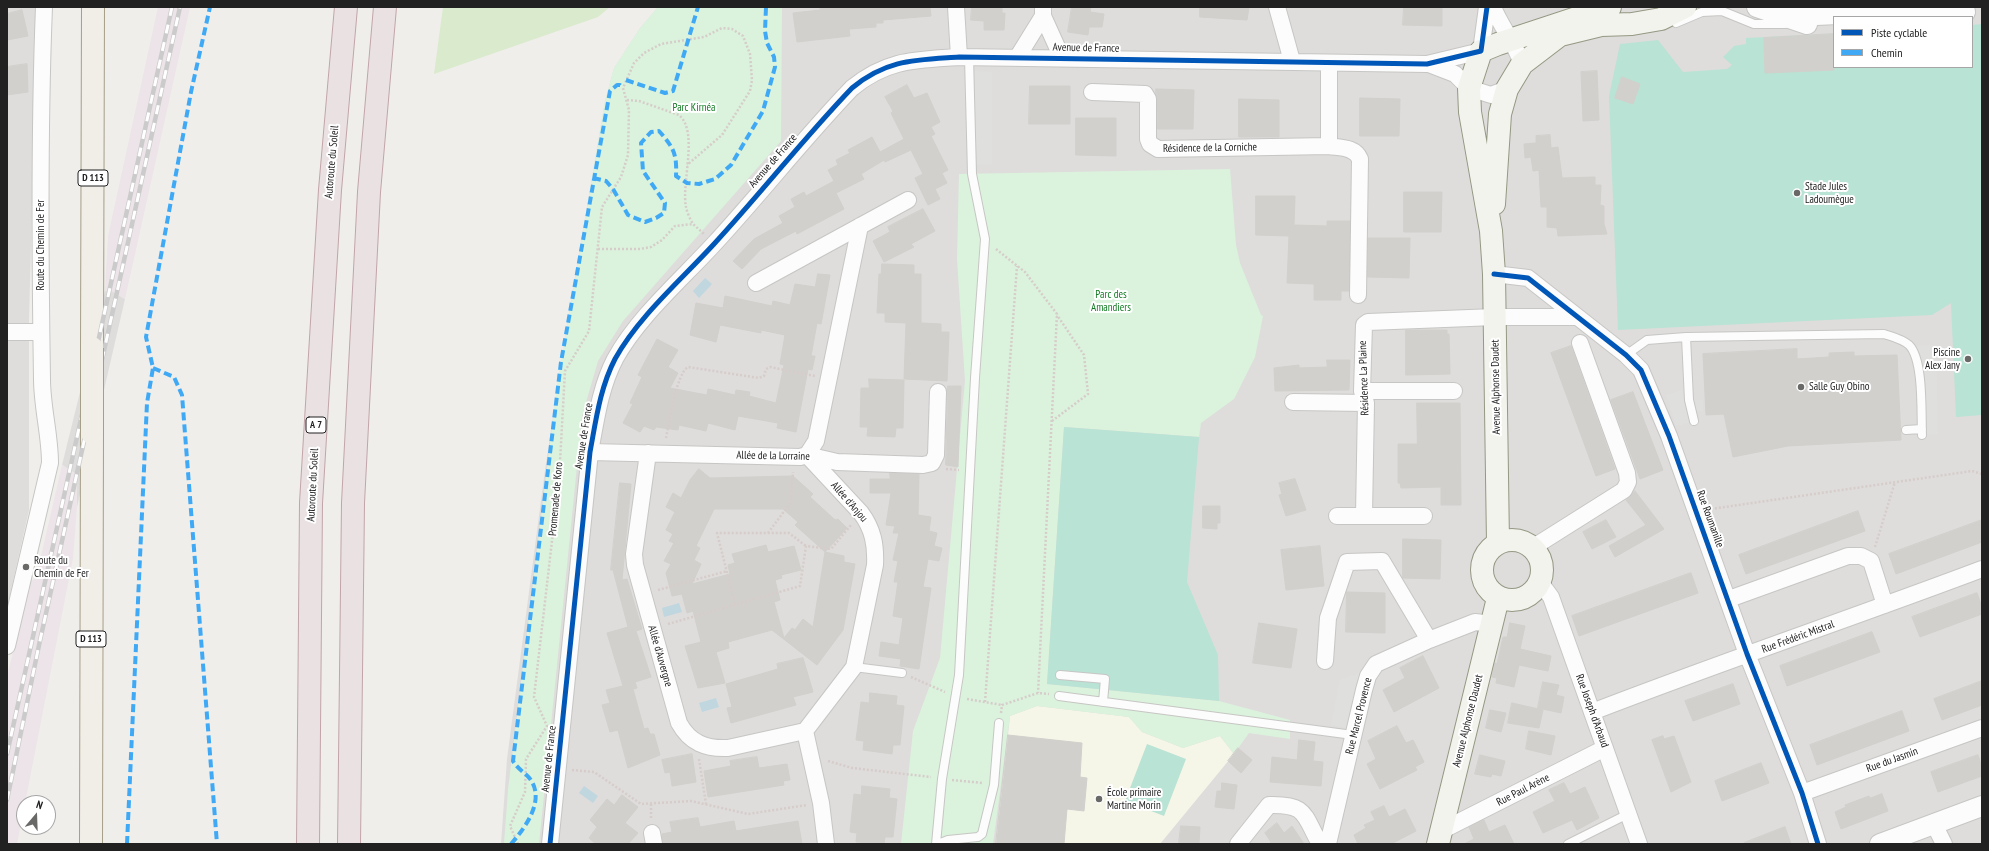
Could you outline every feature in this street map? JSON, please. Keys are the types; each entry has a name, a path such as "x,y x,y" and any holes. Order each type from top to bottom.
{"highway":[{"name":"Autoroute du Soleil","path":"308,844 311,503 330,190 346,7"},
{"path":"349,844 353,495 368,200 385,7"}],"main road":[{"name":"D 113","path":"91,844 93,7"},
{"path":"1469,88 1481,51 1511,39 1610,7"},
{"path":"1522,64 1560,35 1601,25 1642,27 1661,19 1697,9"},
{"name":"Avenue Alphonse Daudet","path":"1491,231 1498,158 1500,114 1507,89 1522,64"},
{"name":"Avenue Alphonse Daudet","path":"1469,88 1470,112 1491,231 1494,274 1498,543"},
{"path":"1516,540 1525,542 1532,548 1542,564 1540,582 1535,590 1518,600 1498,598 1486,586 1481,570 1486,554 1498,543 1516,540"},
{"name":"Avenue Alphonse Daudet","path":"1440,837 1498,598"}],"street":[{"name":"Route du Chemin de Fer","path":"7,646 50,463 49,442 42,388 41,332 40,100 44,7"},
{"path":"956,7 964,57"},
{"path":"1276,7 1292,61"},
{"path":"1481,51 1487,7"},
{"path":"1493,7 1499,22 1511,39 1522,64"},
{"path":"1758,7 1804,24 1833,23"},
{"path":"1793,7 1816,15 1949,9 1974,11"},
{"path":"1017,58 1043,11"},
{"path":"1043,11 1062,58"},
{"path":"1946,16 1974,11"},
{"name":"Avenue de France","path":"550,844 590,452 601,393 616,358 627,341 647,316 715,243 852,88 880,69 921,60 964,57 1427,64 1481,51"},
{"path":"1328,146 1329,63"},
{"name":"Avenue de France","path":"1427,64 1455,74 1469,88"},
{"path":"1469,88 1491,95 1507,89"},
{"name":"Résidence de la Corniche","path":"1092,92 1145,94 1148,99 1148,139 1150,144 1158,149 1328,146 1352,150 1357,153 1360,159 1358,295"},
{"path":"756,283 908,200"},
{"path":"801,456 816,441 860,226"},
{"name":"Rue Roumanille","path":"1494,274 1528,278 1556,298 1577,317 1626,355 1641,370 1669,436 1729,599 1747,654 1802,793 1818,844"},
{"path":"1495,317 1577,317"},
{"name":"Résidence La Plaine","path":"1364,516 1364,397 1362,332 1364,325 1368,322 1495,317"},
{"path":"7,332 41,332"},
{"path":"1532,548 1624,490 1628,482 1627,473 1580,343"},
{"path":"1293,402 1454,391"},
{"path":"932,462 936,455 938,392"},
{"name":"Allée de la Lorraine","path":"590,452 801,456 837,462 923,464 932,462"},
{"name":"Allée d'Auvergne","path":"656,453 634,554 635,565 679,723 684,732 696,743"},
{"name":"Allée d'Anjou","path":"801,456 861,513 868,523 876,550 875,566 854,667 805,731"},
{"path":"1337,516 1424,516"},
{"path":"1729,599 1848,556 1861,556 1871,561 1885,605"},
{"path":"1325,661 1328,618 1347,562 1382,560 1429,640"},
{"name":"Rue Frédéric Mistral","path":"1592,712 1714,665 1982,569"},
{"name":"Rue Joseph d'Arbaud","path":"1540,582 1552,597 1639,844"},
{"name":"Rue Marcel Provence","path":"1328,844 1368,676 1376,664 1429,640 1475,622 1492,624"},
{"name":"Rue du Jasmin","path":"1802,793 1982,728"},
{"path":"696,743 707,746 728,748 805,731 821,803 826,844"},
{"name":"Rue Paul Arène","path":"1440,837 1605,748"},
{"path":"1238,844 1269,805 1288,805 1301,810 1320,844"},
{"path":"1880,844 1982,806"},
{"path":"1934,824 1944,844"}],"lane":[{"path":"1669,26 1697,9 1722,11 1754,24 1804,24"},
{"path":"964,57 972,174 985,239 970,470 959,675 942,779 937,844 948,840 978,837 982,834 994,785 999,724"},
{"path":"1626,355 1647,340 1686,337 1884,334 1900,339 1910,346 1918,362 1922,432 1906,430"},
{"path":"1686,337 1689,400 1694,421"},
{"path":"854,667 902,673"},
{"path":"1060,675 1105,679 1103,702"},
{"path":"1059,696 1353,735"},
{"path":"1568,844 1628,814"}],"path":[{"path":"626,100 639,101 679,115 683,119 688,141 687,165 686,206 693,224 675,226 662,240 651,247 640,249 598,249 602,207 622,177 628,155 629,110 626,100 623,88 634,63 644,53 661,44 704,37 722,28 732,29 743,36 750,54 752,80 750,91 722,134 687,165"},
{"path":"985,239 1025,272 1057,314 1084,355 1088,394 1052,421"},
{"path":"985,702 1017,266"},
{"path":"1038,693 1057,314"},
{"path":"656,453 676,390 684,369 688,367 759,378 764,376 766,369 770,367 828,378"},
{"path":"768,533 791,502 801,456"},
{"path":"932,462 940,468 970,470"},
{"path":"1696,511 1972,471 1982,474"},
{"path":"1871,561 1895,482"},
{"path":"735,604 717,533 789,533 806,546 832,550 861,513"},
{"path":"652,628 800,586 806,546"},
{"path":"642,594 727,571"},
{"path":"902,673 955,697 1002,706 1038,693 1059,696"},
{"path":"999,724 1002,706"},
{"path":"696,743 706,804"},
{"path":"812,758 825,760 852,768 994,785"},
{"path":"558,769 594,772 641,804 690,801 748,814 821,803"}],"shaded area":[{"path":"7,7 37,7 29,322 29,510 7,608"},
{"path":"158,7 190,7 125,299 110,290 105,291 108,236"},
{"path":"658,7 1982,7 1982,844 501,844 507,759 545,470 567,324 605,101 614,68 640,28"},
{"path":"970,71 992,72 992,164 972,165"},
{"path":"110,290 125,299 77,507 76,474 62,465 105,291"},
{"path":"1936,345 1938,434 1922,435 1918,362 1910,346"},
{"path":"1689,388 1689,400 1703,400 1703,411 1691,411 1694,421 1676,426 1666,395"},
{"path":"62,465 76,474 77,507 73,558 27,795 16,795 16,835 19,835 17,844 7,844 7,676 31,581 36,578"},
{"path":"1359,673 1360,683 1348,728 1331,725 1340,680"},
{"name":"École primaire Martine Morin","path":"1037,706 1129,717 1142,732 1183,748 1220,736 1234,754 1160,844 996,844 1010,716"}],"green space":[{"path":"443,7 610,7 598,17 434,74"},
{"name":"Parc Kirnéa","path":"658,7 782,7 781,141 623,321 598,361 582,416 539,844 504,844 508,790 557,385 605,101 614,68 640,28"},
{"name":"Stade Jules Ladoumègue","path":"1982,24 1982,415 1956,417 1951,303 1932,315 1618,330 1609,96 1620,44 1658,40 1683,72 1727,69 1732,65 1723,57 1734,46 1746,44 1746,38 1833,34 1833,68 1973,68 1973,25"},
{"name":"Parc des Amandiers","path":"1230,169 1236,245 1240,263 1261,315 1263,316 1255,357 1234,399 1201,423 1199,437 1064,427 1047,684 1219,701 1290,720 1290,739 1249,733 1234,754 1220,736 1183,748 1142,732 1129,717 1037,706 1010,716 993,844 901,844 913,731 940,658 965,381 957,259 959,174"},
{"path":"1064,427 1199,437 1187,582 1218,655 1219,701 1047,684"},
{"path":"1147,744 1186,759 1164,816 1125,801"}],"water":[{"path":"705,278 712,284 699,298 693,291"},
{"path":"679,603 682,612 664,617 662,608"},
{"path":"716,698 719,707 702,712 699,703"},
{"path":"584,786 598,796 593,803 579,793"}],"building":[{"path":"820,7 930,7 931,16 883,20 883,23 876,23 876,27 849,29 850,36 797,42 793,13 820,10"},
{"path":"972,7 1002,7 1002,13 1005,13 1004,30 984,30 984,21 971,20"},
{"path":"1072,7 1091,7 1090,12 1104,14 1102,27 1089,27 1088,35 1068,32"},
{"path":"1200,7 1249,7 1247,20 1200,17"},
{"path":"1404,7 1442,7 1442,26 1403,25"},
{"path":"22,10 28,36 7,40 7,14"},
{"path":"1833,34 1834,70 1765,73 1764,38"},
{"path":"27,64 28,92 7,95 7,67"},
{"path":"1597,71 1599,120 1583,121 1581,72"},
{"path":"1622,77 1640,84 1633,104 1615,98"},
{"path":"907,85 914,98 927,93 940,122 931,127 935,134 931,136 948,170 942,173 947,183 935,189 940,199 928,205 915,178 923,174 911,150 885,162 884,160 861,174 864,179 836,193 844,209 797,234 796,231 761,249 742,269 733,261 754,239 783,223 779,216 795,207 791,199 804,192 806,196 834,181 828,170 838,165 836,160 850,153 848,150 872,137 880,152 904,139 891,113 893,111 885,97"},
{"path":"1030,86 1070,86 1070,124 1029,124"},
{"path":"1156,89 1194,90 1193,129 1158,129"},
{"path":"1360,98 1400,99 1399,136 1360,136"},
{"path":"1239,99 1279,100 1279,137 1239,137"},
{"path":"1076,118 1116,118 1116,156 1076,155"},
{"path":"1550,135 1551,148 1558,147 1562,178 1595,177 1595,185 1601,185 1600,205 1604,206 1604,224 1607,234 1558,236 1557,228 1547,227 1547,207 1541,207 1539,170 1533,171 1531,157 1525,158 1524,144 1536,143 1536,136"},
{"path":"1404,192 1442,192 1441,232 1404,232"},
{"path":"1256,196 1295,196 1294,225 1327,226 1327,221 1350,221 1349,291 1341,291 1341,300 1314,300 1314,284 1287,283 1289,236 1256,235"},
{"path":"923,209 935,231 911,244 914,247 884,262 873,241 890,232 888,227"},
{"path":"1368,238 1410,238 1409,278 1368,277"},
{"path":"882,264 914,265 914,274 921,274 921,323 941,324 941,332 949,332 947,381 904,379 906,323 885,322 885,313 877,313 879,274 881,274"},
{"path":"818,274 830,275 821,324 817,323 811,356 815,356 812,370 808,369 796,432 777,428 778,423 738,416 735,430 708,423 706,431 679,425 678,430 656,427 654,430 644,426 640,432 623,423 633,404 630,403 642,377 638,375 657,339 678,350 668,367 678,373 670,388 707,395 708,389 735,395 736,390 750,392 749,396 776,403 784,365 780,364 785,335 761,330 761,333 720,325 716,342 690,335 696,303 723,308 725,296 772,306 773,301 790,305 795,284 815,287"},
{"path":"1406,330 1447,330 1447,334 1449,334 1450,374 1406,375"},
{"path":"1571,346 1615,469 1596,476 1551,353"},
{"name":"Salle Guy Obino","path":"1797,349 1797,359 1829,357 1829,353 1854,352 1854,356 1897,355 1901,440 1788,446 1733,457 1724,414 1706,415 1703,354"},
{"path":"1327,360 1350,360 1349,390 1275,391 1274,368 1299,365 1299,368 1327,367"},
{"path":"869,379 904,380 903,428 896,428 895,437 867,436 868,427 860,427 861,388 869,388"},
{"path":"948,386 961,386 958,467 946,465"},
{"path":"1633,392 1663,470 1640,479 1611,400"},
{"path":"1417,403 1460,403 1461,505 1441,505 1441,487 1401,488 1400,483 1398,483 1398,444 1417,444"},
{"path":"699,469 710,478 793,476 813,494 810,497 834,519 838,519 847,528 825,552 844,556 844,562 855,564 843,630 817,665 772,630 728,642 729,648 716,652 725,683 698,688 685,646 701,642 693,611 687,613 682,594 672,596 666,573 671,564 664,561 674,543 669,541 673,534 666,530 675,512 666,507 673,493 681,498 690,480","holes":["714,509 783,509 798,522 795,525 825,552 813,627 803,619 795,630 792,628 784,638 774,602 780,600 775,580 782,578 781,575 801,570 794,546 768,552 766,545 732,554 735,563 728,565 730,574 692,584 701,564 694,560 700,548 696,546"]},
{"path":"890,473 919,474 918,515 931,517 929,531 937,533 934,546 942,548 939,561 928,559 923,587 931,588 919,669 900,666 901,659 879,656 881,642 899,645 903,618 893,616 898,582 894,582 898,561 893,560 899,533 893,533 895,526 886,525 891,493 870,493 870,479 890,479"},
{"path":"1295,479 1306,510 1286,516 1279,495 1282,494 1279,483"},
{"path":"620,483 631,484 622,580 627,579 642,629 636,631 651,677 635,682 637,688 633,689 644,729 648,728 650,734 654,734 660,755 628,768 618,730 610,732 602,705 610,703 606,690 623,686 607,633 628,627 613,570 611,570"},
{"path":"1635,491 1664,529 1615,557 1609,546 1646,525 1626,500"},
{"path":"1203,506 1220,506 1220,523 1217,523 1217,529 1203,528"},
{"path":"1858,511 1865,531 1746,574 1739,555"},
{"path":"1606,520 1616,537 1592,549 1583,532"},
{"path":"1982,520 1982,542 1896,574 1889,554"},
{"path":"1403,539 1441,540 1440,579 1403,578"},
{"path":"1320,546 1324,586 1286,590 1281,550"},
{"path":"1691,573 1698,593 1579,636 1572,616"},
{"path":"1347,592 1385,593 1385,633 1346,632"},
{"path":"1977,593 1982,607 1982,614 1920,637 1912,617"},
{"path":"1259,623 1297,629 1291,668 1253,663"},
{"path":"1510,623 1525,626 1520,649 1551,656 1548,671 1519,665 1514,687 1496,683 1497,678 1492,677 1495,663 1497,664 1503,637 1507,637"},
{"path":"1872,632 1880,652 1787,686 1780,666"},
{"path":"1423,656 1439,688 1394,712 1383,690 1405,678 1400,668"},
{"path":"803,658 813,692 793,697 796,705 731,723 727,708 732,707 726,684 778,669 777,664"},
{"path":"1982,681 1982,705 1942,720 1934,699"},
{"path":"1543,682 1559,685 1556,695 1564,697 1561,713 1538,708"},
{"path":"1733,684 1740,704 1693,721 1685,701"},
{"path":"870,693 897,696 896,705 904,706 900,745 893,745 892,754 863,750 864,741 856,740 861,702 869,703"},
{"path":"1512,703 1543,710 1539,728 1508,723"},
{"path":"1490,710 1506,713 1501,732 1486,728"},
{"path":"1902,711 1909,731 1817,765 1810,745"},
{"path":"1397,726 1406,743 1413,740 1424,762 1415,767 1417,770 1380,789 1367,764 1376,759 1368,741"},
{"path":"1529,731 1555,736 1551,755 1526,749"},
{"path":"1008,735 1082,743 1080,777 1087,778 1084,811 1067,809 1064,844 996,844"},
{"path":"1663,736 1664,739 1674,736 1691,782 1671,792 1652,740"},
{"path":"1299,740 1315,742 1313,761 1323,762 1321,786 1270,782 1272,757 1297,760"},
{"path":"1238,748 1252,760 1241,773 1228,761"},
{"path":"692,754 696,782 672,786 670,772 665,773 662,760"},
{"path":"1480,755 1505,761 1501,776 1492,774 1491,777 1475,774"},
{"path":"1978,755 1982,767 1982,776 1938,792 1931,772"},
{"path":"757,757 759,768 787,764 790,780 783,781 784,785 708,797 704,771 731,766 730,761"},
{"path":"1761,763 1769,783 1722,801 1715,781"},
{"path":"1222,783 1237,785 1234,809 1215,807 1217,791 1221,791"},
{"path":"1564,783 1570,794 1585,787 1599,818 1577,830 1572,820 1543,833 1533,812 1555,801 1549,790"},
{"path":"862,786 890,789 889,798 897,799 893,837 885,837 884,844 856,842 857,833 850,832 854,794 861,795"},
{"path":"1882,794 1888,811 1841,829 1835,812 1846,807 1845,805 1869,796 1870,798"},
{"path":"622,795 638,807 625,823 638,833 628,844 596,844 589,838 597,827 590,820 607,799 614,805"},
{"path":"1384,806 1389,817 1405,809 1416,831 1391,844 1358,844 1354,835 1366,828 1364,825 1375,820 1371,812"},
{"path":"698,818 700,827 734,821 736,831 798,821 802,844 663,844 662,834 672,832 670,822"},
{"path":"1484,820 1489,832 1505,825 1514,844 1464,844 1474,839 1469,827"},
{"path":"1277,823 1284,833 1292,826 1304,844 1269,844 1271,842 1265,833"},
{"path":"1181,826 1200,827 1199,844 1179,844"},
{"path":"1785,827 1791,844 1744,844 1744,843"}],"railway":[{"path":"7,754 172,7"},
{"path":"7,800 39,645 180,7"}],"marked path":[{"path":"127,844 147,403 153,368 146,337 191,92 210,7"},
{"path":"626,80 665,93 673,91 698,7"},
{"path":"593,178 606,181 613,189 628,215 645,222 664,213 665,203 643,171 641,143 651,132 659,131 668,142 674,152 676,176 687,183 699,184 715,179 731,165 763,111 775,67 774,57 767,43 765,31 766,7"},
{"path":"511,844 527,823 536,798 532,782 513,761 561,362 610,91 617,85 620,85 623,88"},
{"path":"153,368 174,377 182,395 217,844"}],"cycle path":[{"path":"550,844 590,452 599,404 610,370 625,343 648,314 714,244 852,88 877,71 890,66 915,60 959,57 1427,64 1481,51 1487,7"},
{"path":"1494,274 1528,278 1626,355 1641,370 1669,436 1747,654 1802,793 1818,844"}],"place":[{"name":"Stade Jules Ladoumègue","path":"1797,193"},
{"name":"Piscine Alex Jany","path":"1968,359"},
{"name":"Salle Guy Obino","path":"1801,387"},
{"name":"Route du Chemin de Fer","path":"26,567"},
{"name":"École primaire Martine Morin","path":"1099,799"}]}
